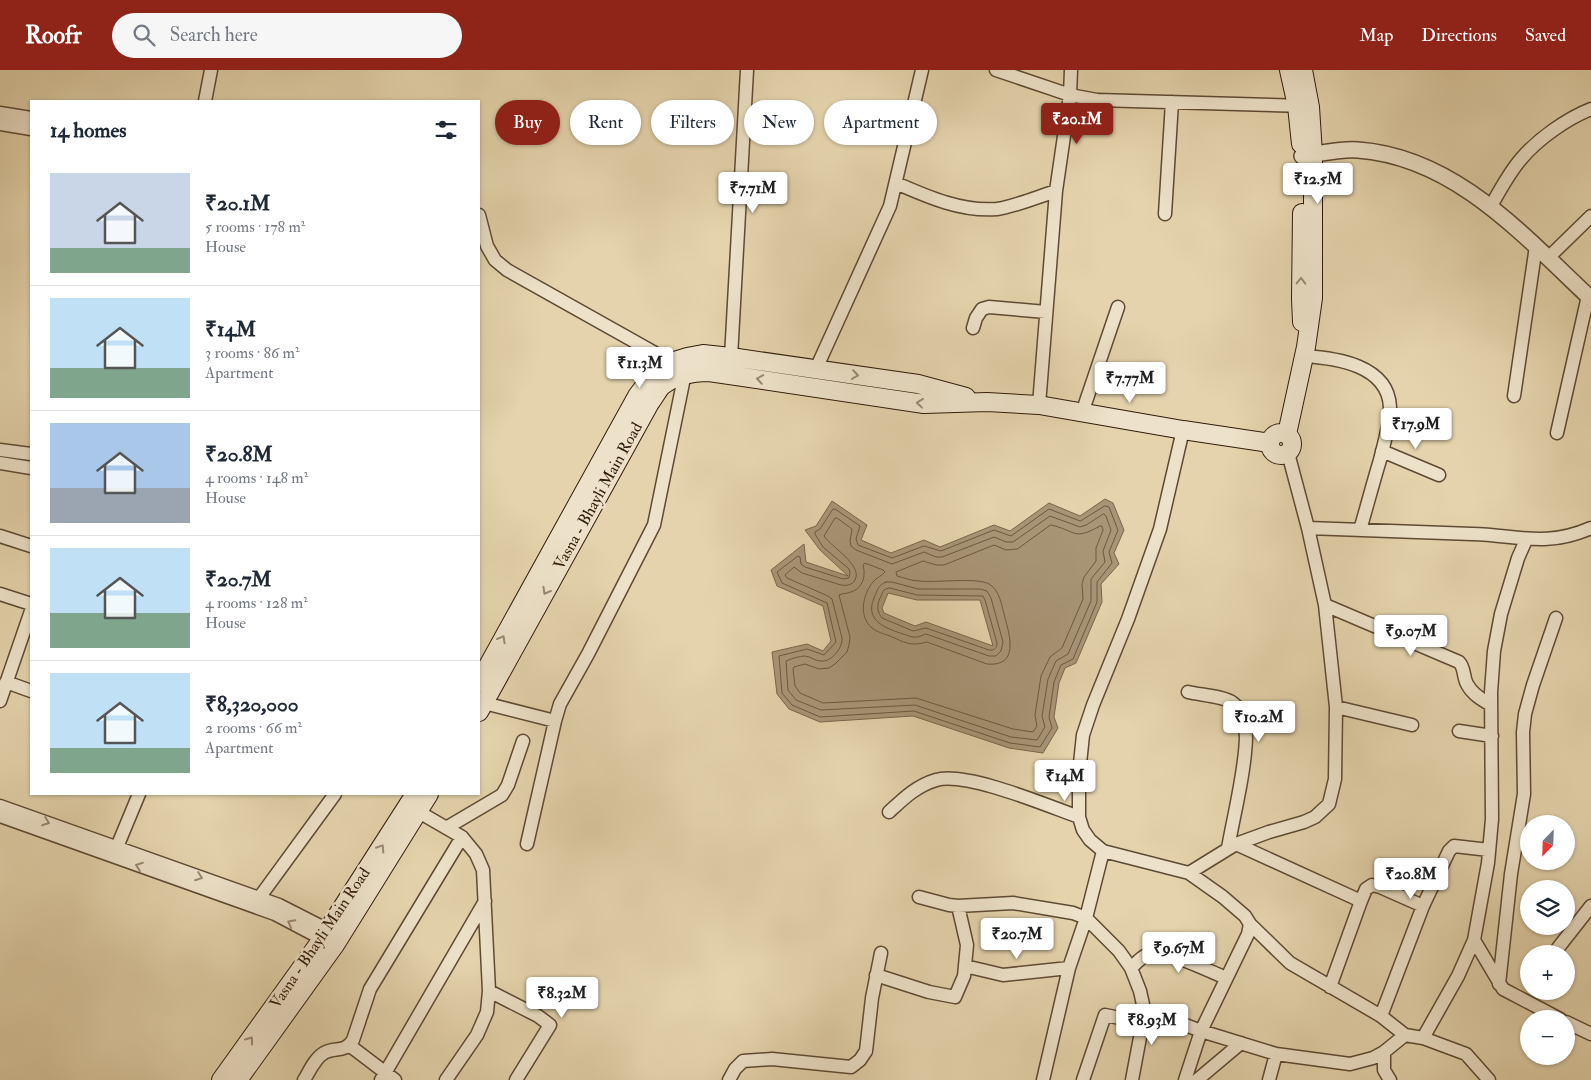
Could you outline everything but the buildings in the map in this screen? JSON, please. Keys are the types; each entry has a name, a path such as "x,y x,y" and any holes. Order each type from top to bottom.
{"main road":[{"path":"1289,70 1304,106"},
{"path":"1287,434 1305,351 1313,298 1303,70"},
{"name":"Vasna - Bhayli Main Road","path":"480,680 637,396 652,376 671,362 703,354 731,357 918,384 986,402"},
{"name":"Vasna - Bhayli Main Road","path":"482,708 650,403 662,386 685,373 709,372 924,404 986,402 1039,405 1270,443"},
{"path":"1283,432 1292,439 1293,443 1291,450 1281,456 1271,450 1270,443 1270,439 1276,434 1283,432"},
{"name":"Vasna - Bhayli Main Road","path":"238,1080 331,938 414,804 428,795"},
{"name":"Vasna - Bhayli Main Road","path":"221,1080 331,938"}],"street":[{"path":"205,100 211,70"},
{"path":"731,357 747,70"},
{"path":"816,370 886,216 896,183 922,70"},
{"path":"996,70 1070,95 1097,100 1304,106"},
{"path":"1039,405 1056,191 1070,95 1071,70"},
{"path":"1165,214 1172,102"},
{"path":"1491,206 1521,159 1549,133 1579,114 1591,109"},
{"path":"0,113 30,118"},
{"path":"0,124 30,129"},
{"path":"1307,155 1357,149 1393,155 1428,168 1459,184 1491,206 1536,246 1589,299 1557,433"},
{"path":"896,183 932,199 974,210 999,209 1056,191"},
{"path":"1548,258 1591,216"},
{"path":"480,219 487,246 495,260 507,270 671,362 685,373 654,525 588,654 560,704 526,844"},
{"path":"1514,396 1536,246"},
{"path":"973,328 976,318 982,309 990,307 1046,312"},
{"path":"1082,412 1118,307"},
{"path":"1305,351 1350,362 1372,374 1385,388 1390,406 1388,429 1360,530"},
{"path":"1183,430 1160,529 1128,619 1093,705 1083,735 1079,773 1079,817 1083,830 1090,840 1103,851 1189,873 1223,897 1245,916 1250,924 1290,963 1381,1016 1405,1035 1423,1038 1466,1054 1489,1080"},
{"path":"0,450 30,454"},
{"path":"1382,451 1439,475"},
{"path":"1189,873 1232,846 1315,817 1329,804 1335,779 1336,707 1325,605 1308,528 1288,453"},
{"path":"0,463 30,468"},
{"path":"1308,528 1480,534 1526,540 1552,539 1577,534 1591,528"},
{"path":"0,536 30,546"},
{"path":"1423,1038 1458,976 1474,940 1489,850 1492,818 1491,705 1494,651 1501,614 1518,558 1526,540"},
{"path":"0,594 30,604"},
{"path":"1325,605 1459,662 1462,665 1466,683 1470,690 1491,705"},
{"path":"0,701 30,614"},
{"path":"1499,984 1511,874 1524,794 1523,732 1525,714 1556,618"},
{"path":"6,682 30,691"},
{"path":"1188,692 1228,700 1234,703 1243,721 1246,737 1232,846"},
{"path":"1336,707 1412,725"},
{"path":"482,708 555,721"},
{"path":"1459,731 1492,736"},
{"path":"446,828 502,796 508,785 523,741"},
{"path":"889,812 918,787 937,779 951,777 987,785 1079,817"},
{"path":"117,847 139,795"},
{"path":"259,898 334,795"},
{"path":"414,804 446,828 462,837 476,854 483,870 489,992 487,1012 477,1035 446,1080"},
{"path":"0,806 280,905 331,938"},
{"path":"0,816 275,914 331,938"},
{"path":"304,1080 319,1057 324,1053 343,1049 350,1045 370,989 462,837"},
{"path":"1232,846 1361,901"},
{"path":"1381,1016 1423,906 1448,851 1454,846 1489,850"},
{"path":"1045,1079 1069,968 1086,918 1103,851"},
{"path":"1330,987 1366,889 1372,885 1380,887 1423,906"},
{"path":"919,897 958,906 1013,903 1073,913 1086,918 1119,951 1130,968 1140,991 1144,1009 1144,1023 1132,1080"},
{"path":"350,1045 387,1077 485,901"},
{"path":"876,975 929,992 955,997 964,976 967,945 958,906"},
{"path":"1560,945 1591,906"},
{"path":"1185,1080 1201,1031 1248,934 1250,924"},
{"path":"1474,940 1499,984 1508,993 1542,1010"},
{"path":"1130,968 1146,955 1154,952 1167,955 1226,978"},
{"path":"729,1080 735,1069 743,1061 772,1058 851,1067 860,1060 866,1051 872,998 881,953"},
{"path":"965,966 1003,975 1069,968"},
{"path":"489,992 538,1016 550,1025 516,1080"},
{"path":"1144,1009 1201,1031 1276,1054 1350,1064 1374,1058 1405,1035"},
{"path":"1083,1080 1105,1015 1144,1023"},
{"path":"1575,1026 1591,1034"},
{"path":"1197,1080 1241,1043"},
{"path":"1384,1052 1385,1077"},
{"path":"1269,1080 1276,1054"}],"water":[{"path":"1105,499 1113,503 1124,530 1114,553 1119,564 1101,584 1102,602 1076,663 1065,668 1059,683 1054,717 1058,728 1043,753 1009,748 913,716 820,722 789,709 777,694 772,652 807,644 823,651 831,641 823,606 777,586 771,570 804,544 806,562 848,576 820,550 805,530 816,526 832,501 867,525 861,540 891,553 924,540 940,547 994,525 1010,531 1049,503 1080,516","holes":["888,593 917,600 980,600 993,646 926,622 915,626 884,613 882,608"]}]}
